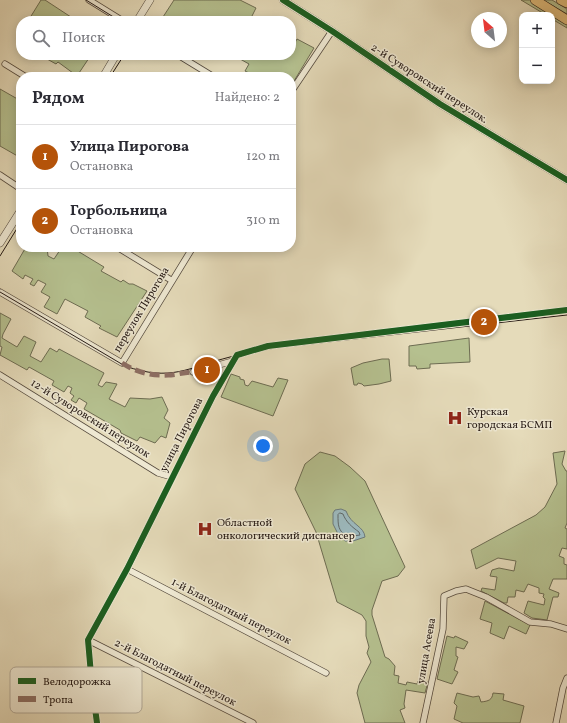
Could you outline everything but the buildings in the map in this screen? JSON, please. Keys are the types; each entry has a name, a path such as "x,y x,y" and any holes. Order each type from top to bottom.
{"main road":[{"path":"535,0 567,20"},
{"path":"561,0 567,3"}],"street":[{"path":"89,0 115,16"},
{"path":"140,16 150,0"},
{"name":"2-й Суворовский переулок.","path":"283,0 332,31 440,104 567,180"},
{"path":"296,85 332,31"},
{"path":"106,72 113,60"},
{"path":"186,60 206,72"},
{"path":"5,64 18,72"},
{"path":"0,175 16,186"},
{"path":"0,243 16,218"},
{"path":"125,252 171,280"},
{"name":"переулок Пирогова","path":"0,292 122,363 171,280 190,252"},
{"name":"улица Пирогова","path":"88,640 127,569 213,396 237,355 268,346 567,310"},
{"name":"улица Пирогова","path":"193,372 233,361"},
{"name":"12-й Суворовский переулок","path":"0,375 158,473 172,477"},
{"name":"1-й Благодатный переулок","path":"127,569 326,673"},
{"name":"улица Асеева","path":"423,723 443,629 444,596 466,589 486,597 530,622 551,624 567,629"},
{"path":"88,640 90,667"},
{"name":"2-й Благодатный переулок","path":"88,640 142,667"},
{"name":"2-й Благодатный переулок","path":"142,667 253,723"},
{"path":"556,723 563,688 567,678"},
{"path":"96,713 98,723"}],"green space":[{"path":"41,0 45,0 69,16 31,16"},
{"path":"174,0 240,0 256,8 252,16 164,16"},
{"path":"521,0 532,0 552,12 541,12"},
{"path":"543,0 552,0 567,9 567,14"},
{"path":"555,14 567,21 567,28 555,21"},
{"path":"297,39 314,48 296,78 296,72 245,71 249,64 242,60 296,60"},
{"path":"49,60 88,60 80,72 72,72 58,62 56,64"},
{"path":"0,89 16,98 16,155 0,146"},
{"path":"23,252 48,252 48,256 54,259 59,252 79,252 104,267 101,271 121,282 123,280 147,291 117,337 99,328 101,326 85,317 88,311 65,299 57,314 44,307 50,297 41,292 46,284 38,280 34,286 30,284 33,279 25,275 23,279 12,271"},
{"path":"0,313 11,319 2,338 17,347 24,336 36,342 30,356 41,362 50,348 57,352 59,349 104,373 98,385 102,387 106,382 117,384 109,399 125,407 130,398 150,399 162,397 168,410 164,418 170,423 166,438 161,436 155,443 140,437 137,441 121,433 120,430 84,409 87,403 79,398 76,403 71,400 74,396 70,393 72,388 68,386 64,392 52,385 54,381 29,367 27,370 0,355 2,347 0,346"},
{"path":"469,338 470,362 430,364 430,368 417,369 416,366 409,366 409,346"},
{"path":"389,359 391,381 364,386 358,383 357,385 354,385 351,368 363,363"},
{"path":"231,374 240,377 240,379 244,380 245,385 248,386 252,381 273,387 278,378 288,380 273,416 221,397"},
{"path":"565,451 562,464 567,471 567,523 565,528 567,529 567,549 562,548 559,556 564,558 564,564 567,565 567,579 553,579 549,589 559,593 558,597 553,597 547,620 532,618 524,613 528,601 544,605 544,594 539,593 539,588 528,584 524,592 516,590 515,597 508,597 507,603 504,603 481,591 482,588 495,590 497,577 490,576 492,570 499,568 514,571 516,561 498,558 476,569 471,550 536,515 545,507 557,484 553,453"},
{"path":"320,452 335,456 365,481 405,567 398,576 382,581 372,610 372,615 385,657 395,666 394,675 399,676 398,683 406,685 407,682 417,684 418,681 428,682 425,693 406,690 404,704 405,708 400,710 405,723 365,723 357,693 359,685 371,662 367,653 369,647 366,636 366,621 362,615 337,602 316,532 295,489 305,464"},
{"path":"485,601 530,625 526,634 509,626 504,639 490,633 492,623 480,619"},
{"path":"447,636 454,638 455,636 468,642 464,649 456,647 456,656 458,657 454,670 458,672 452,684 437,679"},
{"path":"457,693 473,697 479,696 481,702 490,700 493,693 504,694 503,700 524,706 520,723 463,723 454,719 457,706 454,703"}],"water":[{"path":"341,509 346,511 348,516 362,530 365,537 353,541 345,541 338,534 333,524 333,513 335,510"}],"tram line":[{"path":"86,0 112,16"},
{"path":"113,72 121,60"},
{"path":"0,256 16,230"},
{"path":"0,292 125,366 141,371 155,373 179,372 215,361 275,348 567,315"}],"marked path":[{"path":"122,363 138,371 156,375 171,375 193,372"}],"cycle path":[{"path":"283,0 332,31 440,104 567,180"},
{"path":"90,667 88,640 127,569 213,396 237,355 268,346 567,310"},
{"path":"96,713 97,723"}],"place":[{"name":"Горбольница","path":"484,322"},
{"name":"Улица Пирогова","path":"207,370"},
{"name":"Курская городская БСМП","path":"455,418"},
{"name":"Областной онкологический диспансер","path":"205,529"}]}
